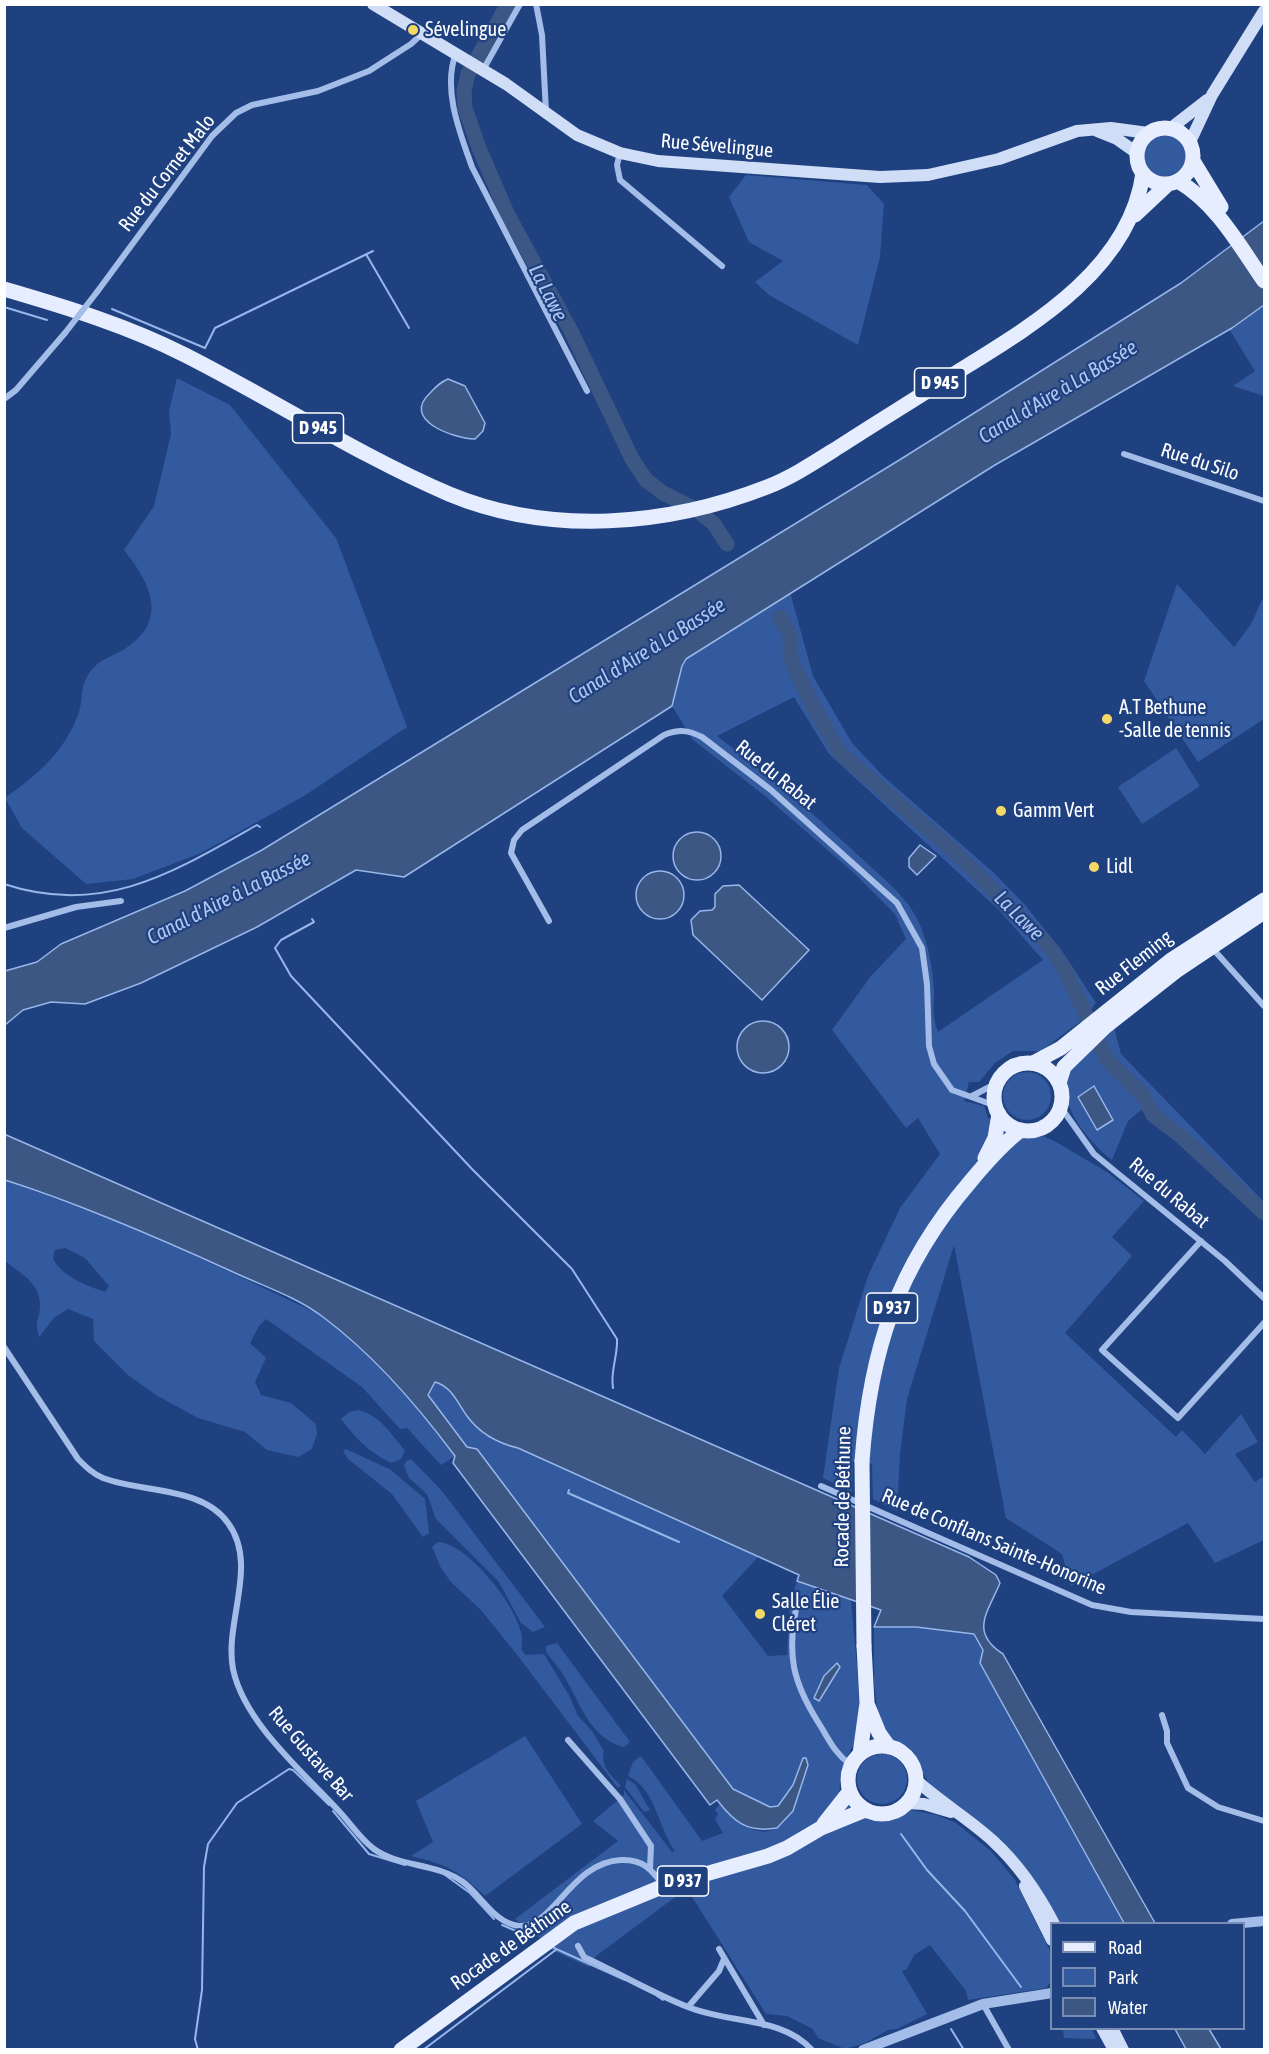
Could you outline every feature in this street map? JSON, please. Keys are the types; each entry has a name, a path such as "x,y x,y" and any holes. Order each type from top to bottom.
{"main road":[{"name":"Rue Sévelingue","path":"374,4 481,69 577,135 620,153 658,161 880,177 928,175 968,168 1066,134 1111,128 1148,133"},
{"path":"1190,142 1212,95 1264,11"},
{"path":"1171,128 1212,95"},
{"path":"1264,270 1233,231 1198,193 1173,183 1154,182 1143,174 1137,153 1140,142 1148,133 1155,129 1171,128 1182,133 1190,142 1193,161 1221,206 1233,231 1264,281"},
{"path":"1093,129 1117,139 1137,153"},
{"path":"1173,183 1188,173 1193,161"},
{"name":"D 945","path":"4,289 62,306 183,354 382,462 453,495 516,513 582,522 643,519 717,504 770,486 815,462 1020,332 1067,297 1104,258 1137,207 1143,174"},
{"name":"D 945","path":"1131,219 1173,183"},
{"name":"Rue Fleming","path":"1059,1083 1064,1067 1086,1036 1171,960 1264,900"},
{"name":"Rue Fleming","path":"1103,1021 1264,911"},
{"name":"Rue Fleming","path":"1033,1063 1086,1036"},
{"path":"1033,1063 1048,1070 1059,1083 1060,1106 1054,1118 1045,1126 1020,1130 1005,1122 997,1110 994,1094 997,1083 1011,1067 1033,1063"},
{"name":"Rocade de Béthune","path":"975,1176 995,1138 997,1110"},
{"name":"Rocade de Béthune","path":"856,1760 867,1704 864,1646 862,1461 871,1387 887,1323 897,1294 933,1227 975,1176 1020,1130"},
{"name":"Rocade de Béthune","path":"867,1704 879,1733 889,1746"},
{"path":"889,1746 906,1755 915,1770 916,1780 912,1796 907,1803 892,1813 873,1813 865,1810 850,1791 848,1782 856,1760 869,1748 889,1746"},
{"path":"916,1780 993,1841 1011,1859 1036,1891 1053,1922"},
{"name":"Rocade de Béthune","path":"821,1828 850,1791"},
{"path":"907,1803 935,1806 960,1815"},
{"name":"Rocade de Béthune","path":"401,2049 574,1923 664,1886 768,1856 787,1848 821,1828 865,1810"},
{"path":"1011,1859 1050,1937"},
{"path":"1103,2030 1114,2049"},
{"path":"1113,2030 1123,2049"}],"street":[{"path":"481,69 520,4"},
{"path":"536,4 542,35 546,113"},
{"name":"Rue du Cornet Malo","path":"4,399 16,390 65,333 212,136 236,113 252,105 318,91 369,71 411,44 423,32"},
{"path":"460,56 452,76 453,101 460,132 472,167 587,391"},
{"path":"620,153 617,165 620,180 722,266"},
{"name":"Rue du Silo","path":"1124,454 1264,501"},
{"name":"Rue du Rabat","path":"549,921 511,853 514,840 522,830 664,735 676,730 702,737 771,790 897,903 922,948 927,984 929,1046 934,1064 952,1090 972,1096 997,1110"},
{"path":"4,928 76,907 121,901"},
{"path":"1211,946 1223,963 1264,1006"},
{"path":"972,1096 997,1083"},
{"name":"Rue du Rabat","path":"1060,1106 1094,1154 1201,1241 1264,1298"},
{"path":"1201,1241 1102,1350 1178,1418 1264,1323"},
{"name":"Rue Gustave Bar","path":"4,1347 78,1459 91,1472 102,1478 195,1500 212,1508 228,1522 241,1545 232,1646 233,1668 240,1688 264,1730 374,1849 444,1871 464,1882 506,1922 520,1926 541,1920 575,1880 594,1866 610,1860 625,1860 639,1861 650,1868"},
{"name":"Rue de Conflans Sainte-Honorine","path":"822,1486 1092,1605 1131,1612 1264,1619"},
{"path":"796,1609 791,1636 793,1663 804,1701 831,1747 856,1760"},
{"path":"1162,1715 1170,1750 1188,1788 1218,1807 1264,1821"},
{"path":"568,1740 620,1799 651,1846 650,1868 664,1886"},
{"path":"1040,1920 1050,1932"},
{"path":"1245,1922 1264,1921"},
{"path":"578,1946 584,1957 688,2007 729,2020 777,2026 796,2035 812,2049"},
{"path":"719,1949 765,2025"},
{"path":"688,2007 719,1971 724,1959"},
{"path":"863,2049 983,2004 1050,1992"},
{"path":"983,2004 1009,2049"}],"green space":[{"path":"1165,134 1180,140 1186,155 1180,170 1165,176 1150,170 1144,155 1150,140"},
{"path":"746,175 867,185 884,204 880,257 858,345 769,295 755,282 783,261 749,242 729,197"},
{"path":"1264,305 1264,396 1233,386 1255,371 1229,329"},
{"path":"177,378 230,405 336,538 407,727 304,796 201,853 133,879 86,884 22,828 5,798 39,771 66,739 79,712 83,686 90,672 98,664 138,639 147,627 151,615 148,589 124,550 154,506 171,434 169,411"},
{"path":"1177,584 1234,647 1251,624 1262,600 1264,601 1264,719 1198,762 1144,681"},
{"path":"790,592 813,676 852,743 883,776 994,873 1025,905 1062,951 1096,1003 1081,1021 1041,1051 1013,1051 995,1063 979,1082 969,1082 964,1101 984,1106 988,1118 1025,1139 1043,1136 1056,1142 1107,1172 1144,1201 1112,1237 1132,1256 1065,1333 1176,1437 1182,1430 1205,1454 1241,1414 1258,1442 1235,1454 1255,1482 1264,1476 1264,1540 1215,1563 1188,1523 1071,1586 1062,1554 1006,1518 954,1245 907,1399 900,1454 897,1511 873,1499 872,1464 853,1461 852,1492 823,1478 839,1368 868,1276 900,1208 940,1154 918,1118 906,1128 832,1030 871,976 906,939 895,914 854,873 765,796 693,740 672,706 682,666 686,659","holes":["794,697 829,754 999,910 1043,960 938,1032 934,1017 932,967 920,925 909,906 886,880 825,825 717,736"]},
{"path":"1176,748 1200,786 1142,824 1118,787"},
{"path":"1114,1027 1121,1054 1264,1202 1264,1222 1141,1110 1128,1121 1112,1160 1084,1132 1070,1107 1066,1094 1066,1081 1073,1065"},
{"path":"1022,1072 1032,1072 1044,1079 1051,1091 1051,1101 1044,1113 1032,1120 1022,1120 1007,1109 1003,1101 1003,1091 1014,1076"},
{"path":"4,1180 138,1229 321,1315 351,1339 420,1410 455,1456 441,1465 407,1428 400,1429 362,1387 266,1319 259,1326 250,1343 266,1358 255,1382 261,1395 291,1403 316,1424 317,1434 312,1449 298,1457 267,1450 245,1432 198,1418 156,1395 128,1375 94,1341 93,1319 68,1309 54,1318 39,1337 37,1323 40,1304 36,1290 28,1279 5,1261","holes":["65,1248 85,1258 109,1286 105,1292 68,1275 53,1258 55,1250"]},
{"path":"435,1382 441,1384 450,1391 467,1416 483,1433 759,1556 722,1596 768,1656 787,1655 790,1605 797,1581 851,1600 858,1675 859,1721 855,1740 844,1764 840,1795 857,1811 881,1822 900,1817 911,1810 937,1815 956,1823 991,1851 1015,1880 1050,1951 1050,1982 1046,1988 968,2000 966,1991 930,1945 914,1955 907,1969 902,1971 927,2014 897,2029 888,2030 865,2043 845,2049 818,2038 813,2029 787,2016 766,2014 689,1892 678,1895 596,1956 589,1967 552,1950 537,1935 515,1919 618,1841 593,1821 624,1795 624,1790 672,1852 675,1851 651,1799 637,1782 628,1776 633,1762 641,1756 702,1841 723,1833 715,1819 718,1814 715,1810 720,1804 749,1828 758,1831 776,1829 787,1817 803,1758 793,1785 779,1806 770,1807 733,1789 477,1450 467,1447 428,1395"},
{"path":"358,1410 373,1416 390,1432 405,1451 401,1459 391,1463 369,1449 352,1433 341,1419 349,1412"},
{"path":"346,1449 391,1470 425,1499 429,1533 423,1537 392,1494 348,1459 343,1451"},
{"path":"411,1459 442,1491 545,1627 533,1632 521,1623 499,1582 436,1519 427,1494 409,1478 404,1466 406,1461"},
{"path":"438,1542 450,1545 462,1553 500,1591 517,1620 522,1634 522,1651 526,1655 544,1654 569,1695 578,1716 592,1731 604,1751 604,1761 608,1770 621,1786 618,1788 481,1610 451,1582 441,1568 432,1547"},
{"path":"880,1625 970,1632 978,1637 982,1650 980,1663 1123,1922 1059,1922 1022,1864 1001,1840 930,1785 910,1751 887,1737 878,1715 874,1683 874,1627 878,1628"},
{"path":"557,1643 630,1742 624,1747 611,1742 592,1726 567,1681 546,1652 546,1646"},
{"path":"525,1736 582,1824 485,1896 451,1870 434,1862 411,1856 433,1842 416,1801"},
{"path":"877,1754 887,1754 900,1761 907,1774 907,1784 900,1797 887,1804 877,1804 868,1800 861,1793 857,1784 857,1774 861,1765 868,1758"},
{"path":"627,1779 635,1784 650,1810 644,1812 625,1787"},
{"path":"1063,2030 1092,2030 1096,2039 1064,2038"}],"water":[{"name":"Canal d'Aire à La Bassée","path":"1264,221 1264,305 1232,328 995,465 686,659 682,666 672,706 404,877 356,870 257,927 141,983 85,1004 51,1002 23,1010 5,1025 5,971 37,962 61,944 185,891 262,850 901,459 1181,283"},
{"path":"448,379 465,386 485,423 483,431 475,439 443,431 425,419 422,411 423,403 440,383"},
{"path":"697,832 714,839 721,856 714,873 697,880 680,873 673,856 680,839"},
{"path":"920,845 936,856 917,875 909,867 909,858"},
{"path":"660,871 677,878 684,895 677,912 660,919 643,912 636,895 643,878"},
{"path":"739,885 809,950 762,1000 693,935 691,920 700,911 712,910 715,907 715,894 723,886"},
{"path":"758,1021 768,1021 782,1028 789,1047 782,1066 768,1073 758,1073 748,1069 741,1062 737,1052 737,1042 741,1032 748,1025"},
{"path":"1094,1086 1113,1120 1097,1130 1078,1097"},
{"path":"4,1134 969,1557 996,1575 1000,1583 984,1621 987,1638 1003,1654 1154,1922 1123,1922 980,1663 983,1650 974,1634 916,1627 874,1627 881,1610 797,1581 799,1575 490,1437 472,1422 446,1387 435,1382 428,1395 467,1447 477,1449 733,1789 770,1807 778,1806 793,1785 803,1758 806,1758 808,1765 793,1811 777,1828 757,1829 742,1824 717,1800 710,1805 453,1463 455,1456 441,1437 394,1382 342,1332 313,1310 291,1298 121,1223 5,1180"},
{"path":"837,1663 840,1667 819,1701 814,1698 824,1676"},
{"path":"1176,2030 1210,2030 1221,2049 1186,2049"}],"waterway":[{"name":"La Lawe","path":"508,4 468,74 464,91 465,108 479,148 507,213 572,333 632,459 646,480 663,493 697,510 714,524 727,544"},
{"path":"112,309 205,348 215,328 373,251"},
{"path":"366,254 409,328"},
{"path":"4,307 47,320"},
{"name":"La Lawe","path":"780,617 790,635 790,658 814,708 841,754 957,854 1048,945 1065,970 1107,1060 1142,1094 1153,1115 1182,1137 1264,1213"},
{"path":"4,884 40,893 74,895 106,892 136,885 167,873 257,825 260,827"},
{"path":"312,919 314,922 281,940 275,948 291,976 472,1169 572,1269 617,1339 612,1376 613,1388"},
{"path":"569,1490 568,1493 679,1542"},
{"path":"198,2050 195,2039 202,1990 204,1867 208,1844 237,1803 289,1769 293,1770 329,1805"},
{"path":"333,1811 369,1854 405,1865"},
{"path":"901,1834 927,1870 965,1911 1021,1987"},
{"path":"445,1875 470,1893 494,1919"},
{"path":"502,1925 528,1936"},
{"path":"554,1948 625,1980"},
{"path":"423,2050 557,1949"},
{"path":"657,1996 663,2000"},
{"path":"951,2029 964,2050"}],"place":[{"name":"Sévelingue","path":"413,30"},
{"name":"A.T Bethune -Salle de tennis","path":"1107,719"},
{"name":"Gamm Vert","path":"1001,811"},
{"name":"Lidl","path":"1094,867"},
{"name":"Salle Élie Cléret","path":"760,1614"}]}
